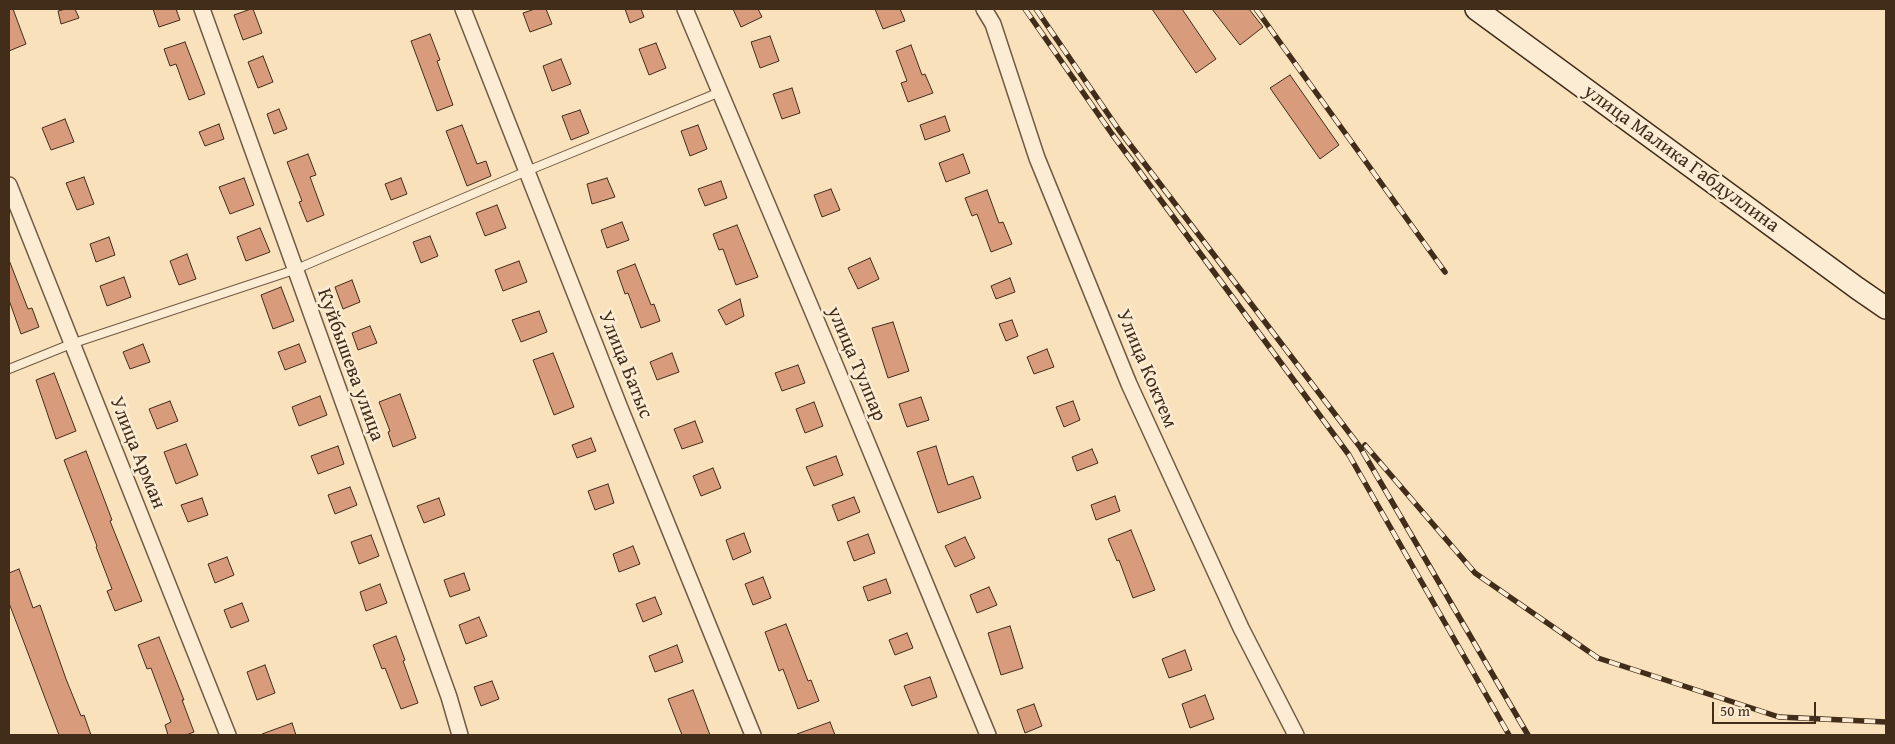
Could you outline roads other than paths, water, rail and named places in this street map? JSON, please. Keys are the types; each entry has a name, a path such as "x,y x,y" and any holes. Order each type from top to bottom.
{"main road":[{"name":"улица Малика Габдуллина","path":"1476,9 1886,308"}],"street":[{"name":"Куйбышева улица","path":"202,9 445,688 460,735"},
{"name":"Улица Батыс","path":"462,9 753,735"},
{"name":"улица Тулпар","path":"684,9 833,360 988,735"},
{"name":"Улица Коктем","path":"984,9 993,24 1037,158 1129,384 1241,628 1296,735"},
{"name":"Улица Арман","path":"9,185 228,735"}],"lane":[{"path":"9,369 71,344 294,270 527,171 720,92"}],"railway":[{"path":"1025,9 1112,134 1349,455 1509,735"},
{"path":"1036,9 1119,130 1360,447 1528,735"},
{"path":"1256,9 1445,272"},
{"path":"1365,445 1475,573 1598,658 1779,717 1886,722"}]}
